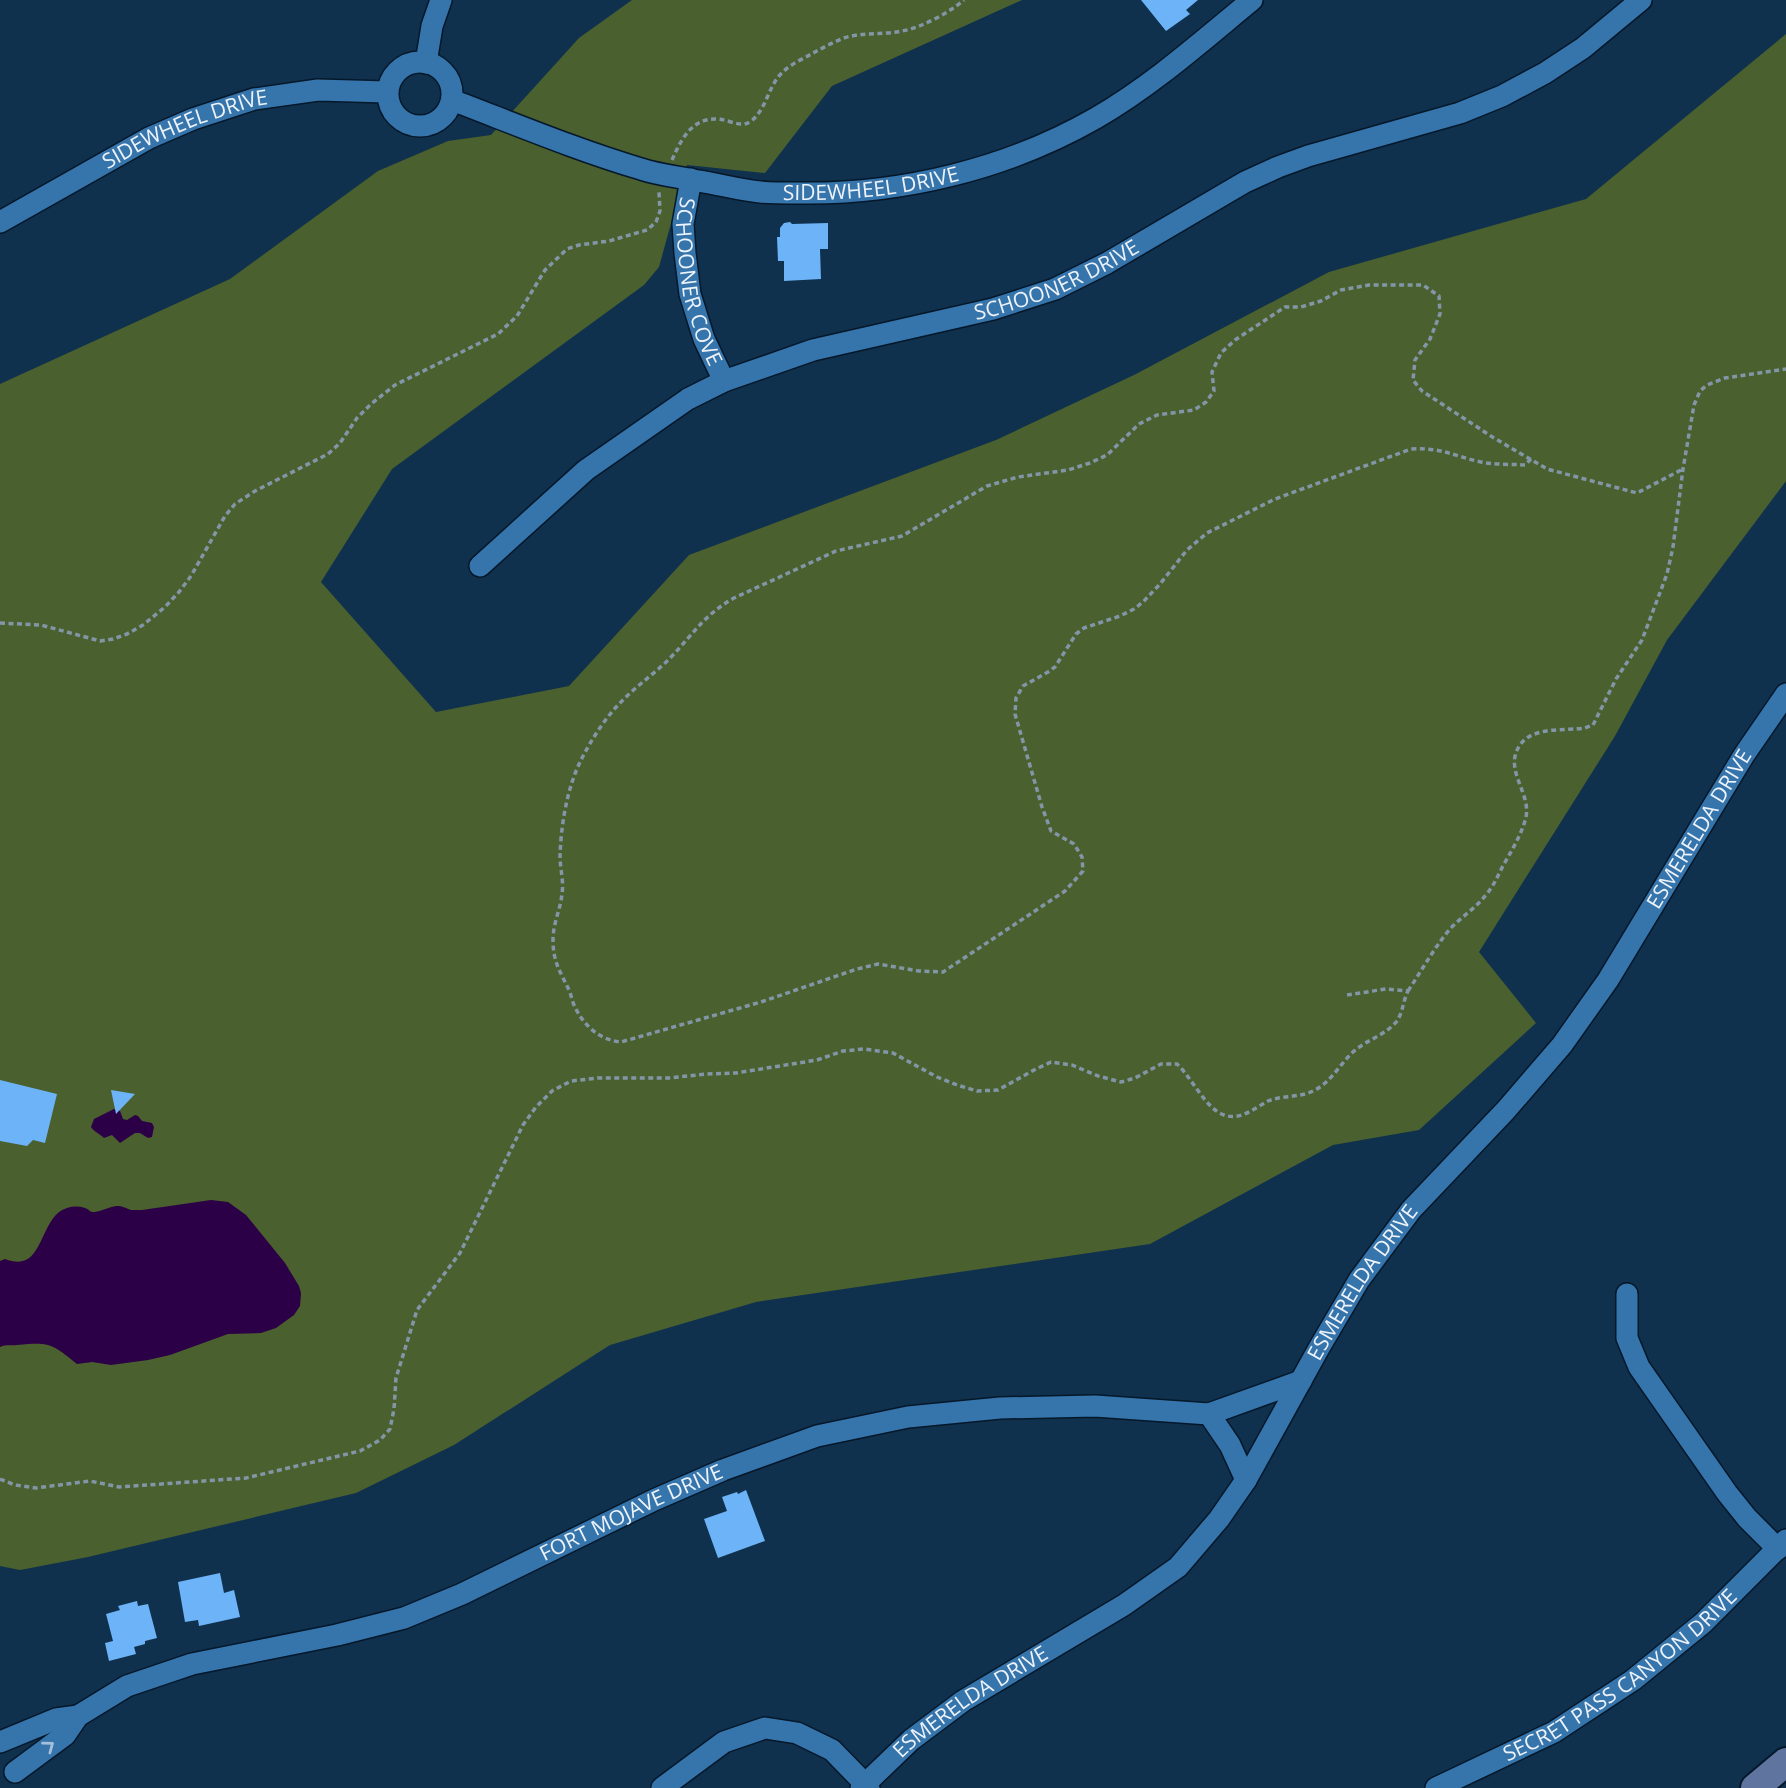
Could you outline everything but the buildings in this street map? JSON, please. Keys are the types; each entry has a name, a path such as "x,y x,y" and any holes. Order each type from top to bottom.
{"street":[{"path":"426,63 432,26 441,0"},
{"name":"SIDEWHEEL DRIVE","path":"453,100 580,149 663,174 761,192 832,193 906,185 946,177 1006,158 1095,118 1142,89 1252,0"},
{"name":"SCHOONER DRIVE","path":"480,566 586,470 688,400 724,381 813,350 993,309 1055,289 1107,263 1245,183 1278,167 1460,113 1503,96 1583,48 1641,0"},
{"path":"417,61 426,63 443,71 452,84 453,100 440,121 425,127 409,125 396,117 389,105 387,92 390,81 400,68 417,61"},
{"name":"SIDEWHEEL DRIVE","path":"0,222 149,138 193,119 254,99 305,91 387,92"},
{"name":"SCHOONER COVE","path":"691,179 683,224 690,294 704,339 724,381"},
{"name":"ESMERELDA DRIVE","path":"865,1787 911,1740 963,1701 1124,1605 1178,1567 1219,1519 1246,1480 1359,1280 1411,1210 1506,1110 1562,1045 1608,979 1744,755 1786,694"},
{"path":"1627,1294 1627,1338 1639,1367 1747,1518 1782,1544"},
{"path":"1246,1480 1230,1445 1209,1414 1301,1381"},
{"name":"FORT MOJAVE DRIVE","path":"0,1743 56,1719 78,1716 127,1686 192,1664 337,1635 404,1618 462,1594 654,1500 723,1470 817,1436 908,1417 1000,1408 1095,1406 1209,1414"},
{"name":"SECRET PASS CANYON DRIVE","path":"1436,1788 1554,1732 1633,1680 1703,1623 1782,1544"},
{"name":"FORT MOJAVE DRIVE","path":"15,1780 65,1735 78,1716"},
{"path":"662,1788 724,1742 765,1728 797,1733 832,1749 865,1787"},
{"path":"0,1743 11,1756 15,1780"},
{"path":"1755,1788 1786,1762"}],"path":[{"path":"0,623 41,625 100,641 120,637 143,625 179,592 235,504 328,454 340,443 357,418 395,385 498,334 517,316 545,270 567,249 647,230 656,222 660,211 659,193 663,174 670,166 682,139 693,126 706,119 719,118 741,125 751,122 779,76 789,67 845,38 904,31 951,10 964,0"},
{"path":"1531,459 1525,465 1501,464 1482,462 1447,451 1411,449 1275,499 1207,533 1187,550 1153,593 1134,609 1084,628 1076,634 1055,667 1023,687 1016,698 1014,714 1051,831 1074,844 1082,857 1083,871 1065,891 943,972 878,964 857,968 761,1002 621,1042 609,1041 587,1026 580,1017 557,968 553,941 554,921 563,893 560,855 563,829 580,761 614,709 661,667 703,620 722,605 836,551 902,536 987,486 1028,475 1068,470 1107,455 1139,424 1157,415 1194,410 1206,402 1214,391 1212,372 1221,352 1285,307 1301,307 1351,288 1380,284 1423,285 1438,296 1440,314 1430,339 1415,359 1413,380 1422,391 1548,469 1637,493 1683,469"},
{"path":"0,1479 15,1485 36,1488 90,1481 119,1487 246,1478 360,1451 380,1440 390,1429 396,1378 417,1310 460,1253 512,1146 536,1107 552,1091 571,1082 598,1078 669,1078 736,1073 817,1060 843,1051 864,1049 893,1053 937,1077 976,1091 998,1090 1051,1062 1072,1065 1121,1082 1161,1064 1177,1064 1187,1073 1214,1110 1225,1116 1235,1117 1271,1100 1317,1090 1352,1053 1394,1025 1401,1015 1408,991 1449,931 1485,897 1496,881 1516,845 1528,812 1514,768 1515,756 1521,744 1536,733 1593,725 1616,679 1642,640 1667,574 1674,547 1683,469 1694,405 1700,391 1725,378 1786,369"},
{"path":"1347,995 1386,989 1408,991"}],"green space":[{"path":"632,0 1022,0 832,86 765,173 687,165 659,267 644,285 392,469 321,582 436,712 569,686 689,555 996,440 1134,375 1329,272 1586,199 1786,34 1786,481 1667,640 1615,736 1479,952 1536,1023 1419,1130 1333,1145 1150,1244 756,1302 610,1345 454,1445 356,1493 88,1557 20,1570 0,1566 0,384 230,279 378,171 448,141 491,135 579,38"}],"shaded area":[{"path":"114,1109 120,1111 123,1119 127,1120 135,1115 142,1121 152,1123 152,1137 135,1133 120,1143 112,1135 104,1138 91,1127 94,1119"},
{"path":"211,1200 228,1202 246,1215 285,1263 299,1286 300,1306 294,1315 276,1328 261,1333 228,1334 170,1355 111,1365 92,1362 77,1364 55,1348 44,1344 0,1347 0,1261 26,1260 38,1247 59,1212 75,1207 93,1212 116,1206 142,1210"}]}
